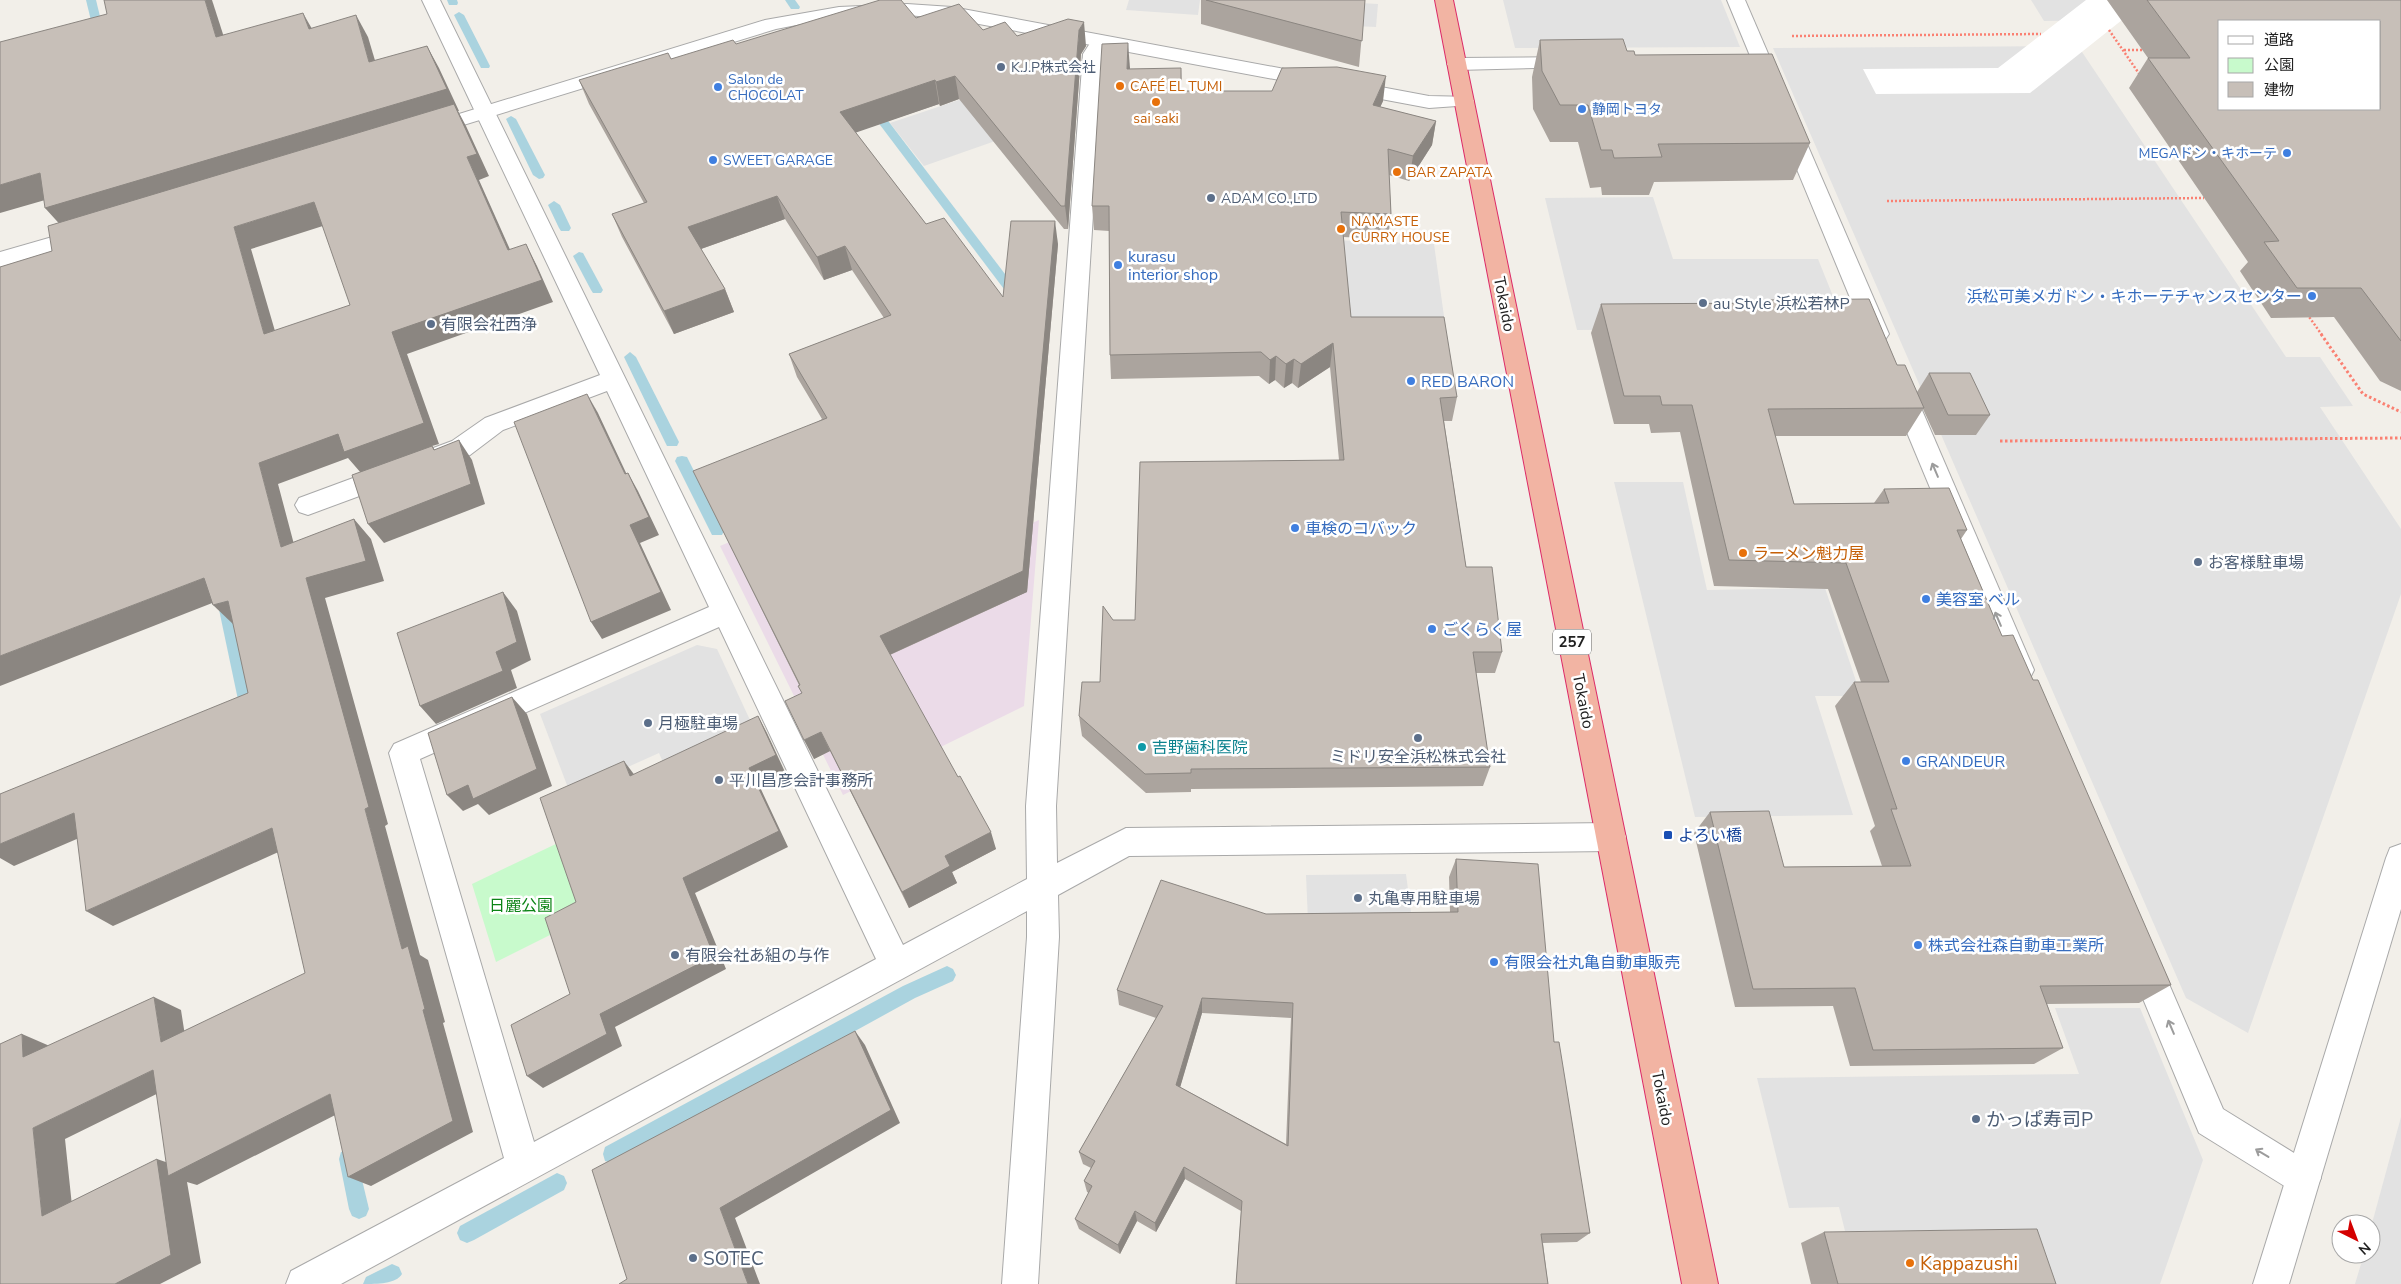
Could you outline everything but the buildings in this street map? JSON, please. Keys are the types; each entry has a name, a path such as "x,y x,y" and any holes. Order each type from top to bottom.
{"highway":[{"name":"Tokaido","path":"1444,0 1700,1284"}],"street":[{"path":"431,0 896,966"},
{"path":"1736,0 1751,36 1752,62 1889,362 2028,689"},
{"path":"409,135 772,24 841,11 876,8 928,10 1429,102 1464,101"},
{"path":"1020,1284 1043,937 1041,806 1093,54 1101,41"},
{"path":"1457,64 1592,63"},
{"path":"0,260 105,228"},
{"path":"308,506 461,448 494,424 614,379"},
{"path":"524,1166 404,753 726,612"},
{"path":"304,1284 1126,842 1611,837"},
{"path":"2271,1284 2401,858"},
{"path":"2133,937 2211,1121 2304,1178"}],"path":[{"path":"2109,30 2144,80"},
{"path":"1751,36 2041,34"},
{"path":"2104,34 2111,34"},
{"path":"2123,50 2143,50"},
{"path":"1887,201 2204,198"},
{"path":"2304,309 2363,394 2401,412"},
{"path":"2000,441 2401,438"}],"shaded area":[{"path":"1129,0 1200,0 1198,15 1126,10"},
{"path":"1304,0 1378,4 1376,27 1332,25"},
{"path":"1503,0 1721,0 1740,47 1515,48"},
{"path":"2031,0 2105,0 2119,20 2044,21"},
{"name":"お客様駐車場","path":"2078,46 2286,357 2320,357 2353,406 2320,407 2401,529 2401,594 2248,1033 2186,998 1773,48"},
{"path":"1076,61 1072,114 924,166 890,123"},
{"path":"1653,197 1673,259 1818,259 1843,321 1748,329 1577,330 1545,198"},
{"path":"1281,238 1434,244 1447,338 1349,320"},
{"path":"1614,482 1683,482 1707,590 1825,588 1861,696 1815,696 1853,815 1695,817"},
{"path":"848,492 901,582 1039,520 1024,706 843,795 720,546"},
{"name":"月極駐車場","path":"697,645 717,649 756,733 668,774 659,753 570,793 540,714"},
{"name":"丸亀専用駐車場","path":"1406,874 1412,920 1308,921 1306,875"},
{"name":"かっぱ寿司P","path":"2055,1008 2140,1008 2203,1160 2160,1284 2040,1284 2031,1229 1845,1231 1839,1207 1789,1208 1757,1078 2079,1074"},
{"path":"2401,1117 2401,1284 2355,1284 2361,1264 2381,1264 2381,1214 2375,1214"}],"green space":[{"name":"日麗公園","path":"560,842 586,917 496,962 472,884"}],"pier":[{"path":"2086,0 2107,0 2122,20 2030,93 1876,94 1863,69 1998,68"}],"waterway":[{"path":"91,0 100,37"},
{"path":"790,0 795,7"},
{"path":"459,15 485,66"},
{"path":"872,107 1017,298"},
{"path":"511,119 539,175"},
{"path":"545,187 548,193"},
{"path":"554,205 565,228"},
{"path":"579,256 597,290"},
{"path":"630,357 672,442"},
{"path":"682,461 717,531"},
{"path":"224,600 249,714"},
{"path":"612,1154 909,992 947,975"},
{"path":"348,1159 359,1209"},
{"path":"467,1233 557,1183"},
{"path":"373,1284 392,1274"}],"place":[{"name":"K.J.P株式会社","path":"1001,67"},
{"name":"CAFÉ EL TUMI","path":"1120,86"},
{"name":"Salon de CHOCOLAT","path":"718,87"},
{"name":"sai saki","path":"1156,102"},
{"name":"静岡トヨタ","path":"1582,109"},
{"name":"MEGAドン・キホーテ","path":"2287,153"},
{"name":"SWEET GARAGE","path":"713,160"},
{"name":"BAR ZAPATA","path":"1397,172"},
{"name":"ADAM CO.,LTD","path":"1211,198"},
{"name":"NAMASTE CURRY HOUSE","path":"1341,229"},
{"name":"kurasu interior shop","path":"1118,265"},
{"name":"浜松可美メガドン・キホーテチャンスセンター","path":"2312,296"},
{"name":"au Style 浜松若林P","path":"1703,303"},
{"name":"有限会社西浄","path":"431,324"},
{"name":"RED BARON","path":"1411,381"},
{"name":"車検のコバック","path":"1295,528"},
{"name":"ラーメン魁力屋","path":"1743,553"},
{"name":"お客様駐車場","path":"2198,562"},
{"name":"美容室 ベル","path":"1926,599"},
{"name":"ごくらく屋","path":"1432,629"},
{"name":"月極駐車場","path":"648,723"},
{"name":"ミドリ安全浜松株式会社","path":"1418,738"},
{"name":"吉野歯科医院","path":"1142,747"},
{"name":"GRANDEUR","path":"1906,761"},
{"name":"平川昌彦会計事務所","path":"719,780"},
{"name":"よろい橋","path":"1668,835"},
{"name":"丸亀専用駐車場","path":"1358,898"},
{"name":"株式会社森自動車工業所","path":"1918,945"},
{"name":"有限会社あ組の与作","path":"675,955"},
{"name":"有限会社丸亀自動車販売","path":"1494,962"},
{"name":"かっぱ寿司P","path":"1976,1119"},
{"name":"SOTEC","path":"693,1258"},
{"name":"Kappazushi","path":"1910,1263"}]}
